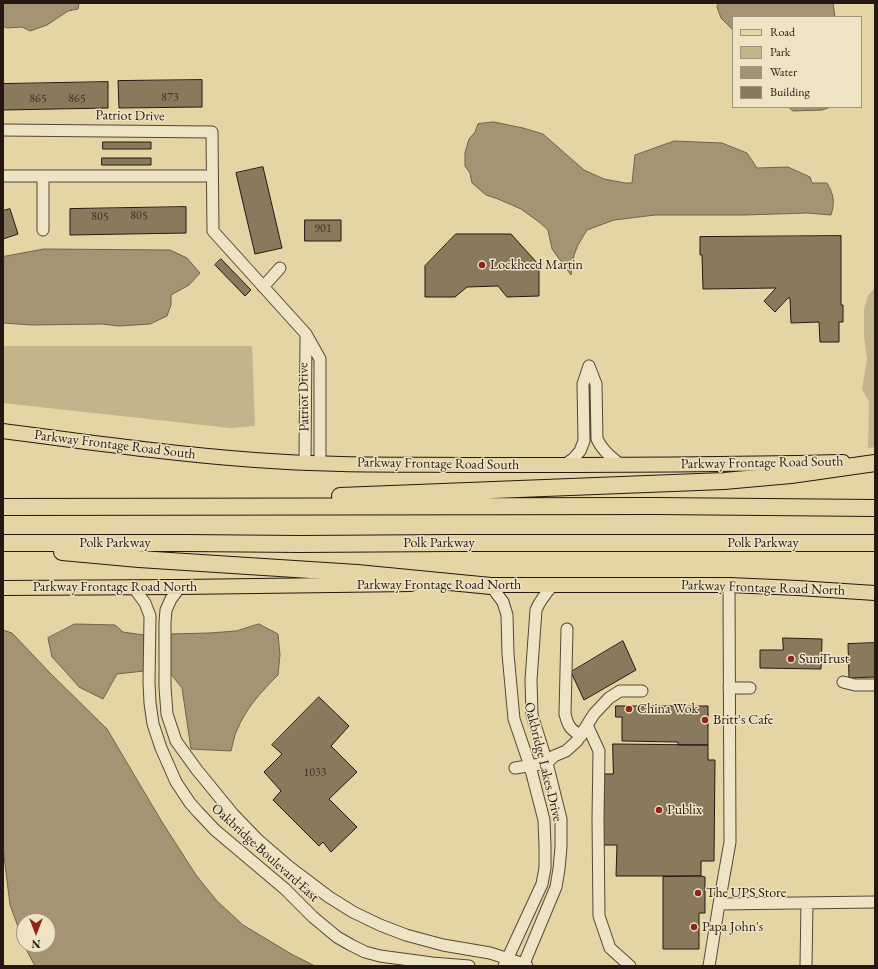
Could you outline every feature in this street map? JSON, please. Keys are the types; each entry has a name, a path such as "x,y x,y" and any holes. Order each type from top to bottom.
{"highway":[{"path":"141,506 240,499 724,481 791,475 875,462"},
{"path":"3,507 663,506 875,508"},
{"name":"Polk Parkway","path":"3,543 875,543"},
{"path":"3,546 139,559 357,573 492,586"}],"main road":[{"name":"Parkway Frontage Road South","path":"3,431 135,448 254,460 320,463 621,465 875,462"},
{"name":"Parkway Frontage Road North","path":"3,588 134,588 404,584 492,586 729,585 875,593"}],"street":[{"name":"Patriot Drive","path":"3,130 212,132 213,231 306,334 320,359 320,463"},
{"path":"3,176 212,176"},
{"path":"43,176 43,230"},
{"path":"263,287 280,268"},
{"name":"Patriot Drive","path":"305,462 306,334"},
{"path":"564,465 573,459 580,451 584,441 583,384 589,366 596,384 597,439 600,446 621,465"},
{"name":"Oakbridge Lakes Drive","path":"525,965 556,887 561,847 561,819 532,715 531,680 536,610 538,604 553,585"},
{"path":"709,966 730,842 729,585"},
{"name":"Oakbridge Lakes Drive","path":"492,586 503,602 508,615 508,654 514,719 530,766 544,820 545,868 542,884 506,962"},
{"name":"Oakbridge Boulevard East","path":"180,587 171,599 166,610 164,687 167,714 176,741 197,770 233,814 258,840 288,866 329,897 353,912 406,936 443,945 488,952 506,962 525,965"},
{"name":"Oakbridge Boulevard East","path":"134,588 145,603 150,616 149,672 150,703 153,724 163,754 176,782 190,803 215,830 286,889 337,937 365,952 380,956 469,966"},
{"path":"567,629 565,714 570,729 581,736"},
{"path":"844,682 855,685 875,686"},
{"path":"729,688 750,688"},
{"path":"515,768 546,763 554,756 566,751 577,741 594,714 609,698 620,691 642,691"},
{"path":"587,725 599,751 599,916 610,948 630,966"},
{"path":"719,904 875,902"},
{"path":"806,966 807,903"}],"green space":[{"path":"875,287 875,447 868,448 869,402 862,389 867,359 864,336 864,309 868,296"},
{"path":"3,346 252,346 255,426 230,428 3,403"}],"water":[{"path":"3,3 79,3 78,9 68,11 47,25 30,31 22,27 7,28 3,26"},
{"path":"719,3 833,3 835,16 732,16 732,29 721,18 717,7"},
{"path":"790,108 828,108 822,110 793,111"},
{"path":"494,122 543,134 584,170 604,179 625,183 632,183 635,155 674,141 722,143 747,153 757,168 788,167 810,177 812,183 827,183 833,199 831,215 807,213 655,215 614,220 587,230 574,255 571,275 552,249 548,230 521,209 486,195 472,183 470,173 465,166 465,153 469,139 475,132 478,124"},
{"path":"44,249 170,250 187,258 200,273 189,285 171,295 171,305 167,316 150,324 119,326 102,324 32,325 3,323 3,257"},
{"path":"75,624 115,625 123,632 144,635 144,671 117,674 103,699 79,687 52,657 48,638"},
{"path":"259,624 278,634 280,655 278,675 260,694 245,714 236,732 231,751 191,749 182,688 170,673 170,634 236,631"},
{"path":"3,630 12,633 107,729 162,822 196,875 217,901 243,925 293,955 315,966 35,966 28,953 56,953 56,913 16,913 16,921 10,905 3,848"}],"building":[{"path":"202,80 202,107 119,108 118,81"},
{"path":"108,82 108,108 3,110 3,84"},
{"path":"103,142 151,142 151,149 103,149"},
{"path":"102,158 151,158 151,165 102,165"},
{"path":"263,167 282,248 255,254 236,173"},
{"path":"186,207 186,233 70,235 70,209"},
{"path":"10,209 18,234 3,239 3,211"},
{"path":"305,220 341,220 341,241 305,241"},
{"name":"Lockheed Martin","path":"456,234 511,234 539,265 539,296 507,297 498,286 467,287 455,297 425,297 425,266"},
{"path":"841,236 841,305 843,305 843,322 839,322 839,342 820,342 819,322 791,323 790,298 788,298 775,312 764,301 776,288 703,289 700,237"},
{"path":"221,259 251,290 245,296 215,265"},
{"name":"SunTrust","path":"783,638 822,639 821,669 760,668 760,650 783,650"},
{"path":"623,641 636,670 584,700 571,672"},
{"path":"875,643 875,677 849,678 848,644"},
{"path":"319,697 349,726 331,746 357,772 329,799 357,827 331,852 323,842 319,846 273,800 281,791 264,772 282,754 272,745"},
{"path":"616,706 708,706 708,745 678,745 678,742 622,741 622,717 616,717"},
{"name":"Publix","path":"613,744 708,745 708,760 715,760 714,861 701,861 701,876 616,876 617,845 603,845 603,774 613,774"},
{"path":"663,877 705,877 705,913 699,913 699,949 663,949"}],"place":[{"name":"Lockheed Martin","path":"482,265"},
{"name":"SunTrust","path":"791,659"},
{"name":"China Wok","path":"629,709"},
{"name":"Britt's Cafe","path":"705,720"},
{"name":"Publix","path":"659,810"},
{"name":"The UPS Store","path":"698,893"},
{"name":"Papa John's","path":"694,927"}]}
